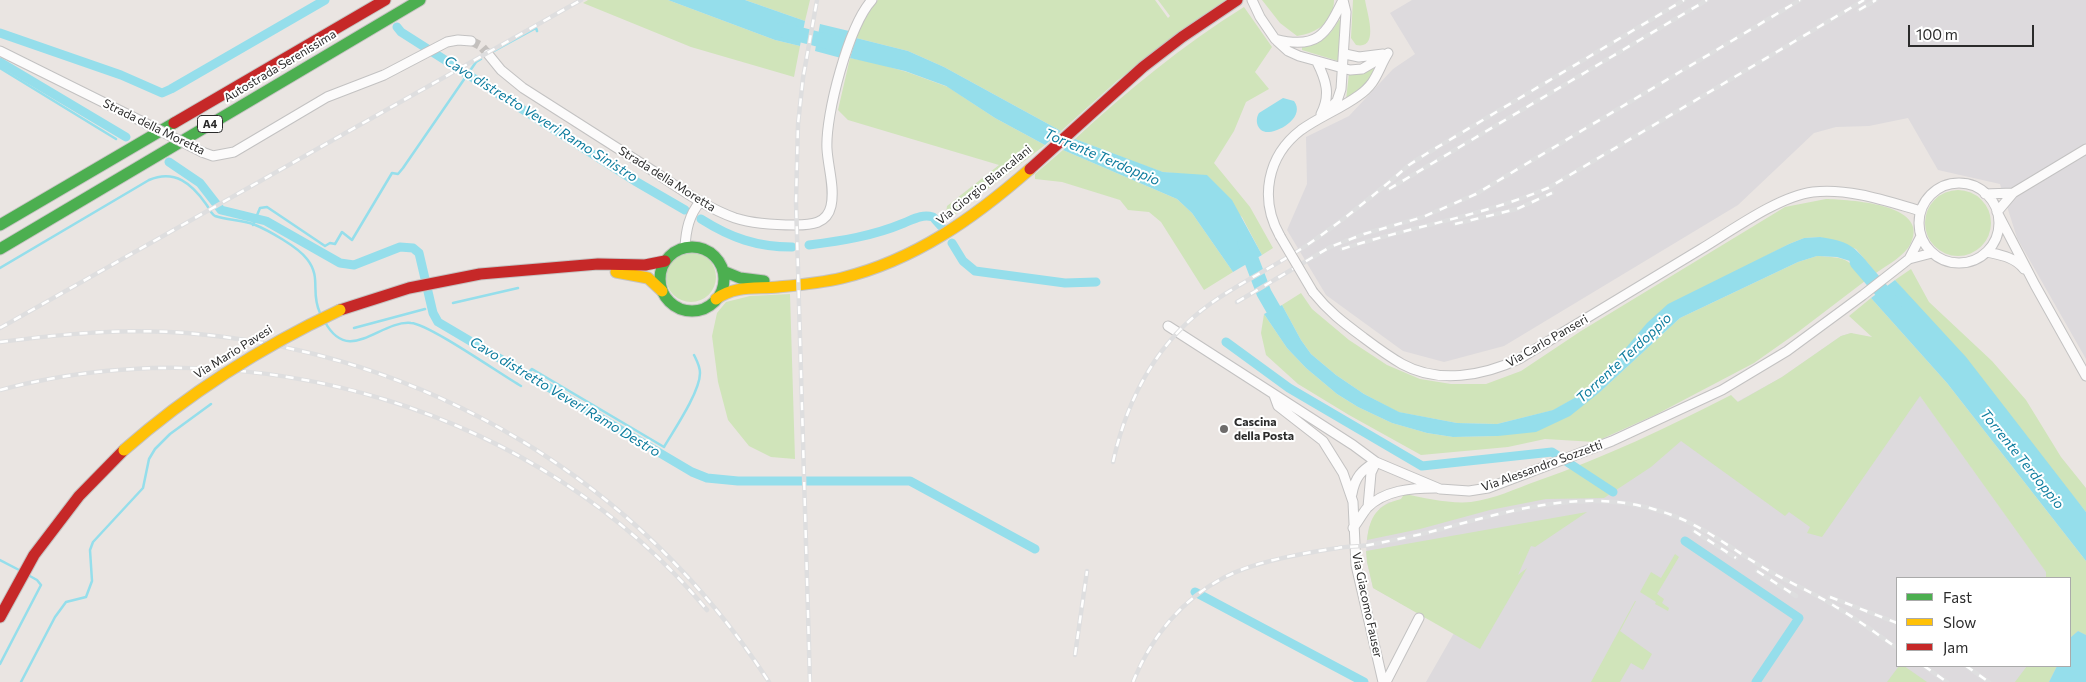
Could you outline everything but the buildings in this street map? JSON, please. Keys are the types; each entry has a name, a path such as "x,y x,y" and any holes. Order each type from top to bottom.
{"main road":[{"name":"Autostrada Serenissima","path":"0,226 385,0"},
{"name":"Autostrada Serenissima","path":"0,249 420,0"},
{"name":"Via Giorgio Biancalani","path":"792,285 840,278 869,270 908,255 957,227 1012,184 1131,77 1195,27 1237,0"},
{"path":"662,291 660,281 661,270 665,261 671,254 685,247 695,247 705,249 713,254 723,271 723,286 716,299"},
{"path":"576,267 609,263 645,265 665,261"},
{"path":"576,267 644,276 654,280 668,300 676,307 687,310 698,310 708,306 726,292 792,285"},
{"name":"Via Mario Pavesi","path":"0,617 34,555 79,496 124,450 189,396 248,356 340,310 426,284 506,270 576,267"},
{"path":"723,271 746,280 792,285"}],"street":[{"name":"Strada della Moretta","path":"488,54 502,70 523,88 700,202 737,218 772,225 807,225 818,223 825,218 832,204 827,150 827,125 856,25 864,8 872,0"},
{"path":"1252,0 1260,17 1275,39 1288,51 1317,62 1344,69 1362,68 1388,54"},
{"path":"1275,39 1292,43 1310,41 1319,37 1328,29 1343,0"},
{"name":"Via Carlo Panseri","path":"1319,119 1337,101 1344,69 1346,12 1343,0"},
{"name":"Strada della Moretta","path":"0,51 202,152 214,156 234,152 327,97 384,75 437,46 458,40 471,41"},
{"path":"1345,54 1359,57 1388,54"},
{"name":"Via Carlo Panseri","path":"1388,54 1376,79 1358,96 1302,130 1284,148 1270,176 1269,208 1280,236 1313,292 1339,321 1403,365 1428,373 1451,376 1472,375 1500,368 1519,359 1743,224 1787,200 1811,192 1847,192 1921,211"},
{"path":"1317,62 1327,84 1325,107 1319,119"},
{"path":"2086,149 2013,193 1997,212 1997,233 1986,252 1975,259 1962,263 1948,262 1932,253 1921,236 1919,224 1921,211 1932,194 1940,188 1951,184 1964,184 1975,187 1986,194 1997,212 2034,285 2086,376"},
{"path":"1986,194 2013,193"},
{"path":"685,247 689,222 694,209 700,202"},
{"name":"Via Alessandro Sozzetti","path":"1168,326 1353,445 1376,462 1440,488 1468,491 1488,488 1621,437 1722,390 1787,351 1900,267 1909,259 1921,236"},
{"path":"1986,252 2008,257 2020,265 2034,285"},
{"name":"Via Alessandro Sozzetti","path":"1909,259 1932,253"},
{"name":"Via Giacomo Fauser","path":"1274,395 1278,406 1323,441 1343,473 1352,497"},
{"path":"1368,507 1371,473 1376,462"},
{"name":"Via Giacomo Fauser","path":"1376,462 1362,470 1357,477 1352,497 1353,528 1356,566 1384,682"},
{"path":"1353,528 1368,507 1390,494 1412,488 1440,488"},
{"name":"Via Giacomo Fauser","path":"1384,682 1419,618"}],"shaded area":[{"path":"1412,0 2086,0 2086,359 2017,238 2000,184 1938,170 1908,118 1869,126 1836,127 1814,133 1738,205 1504,346 1444,362 1403,351 1326,295 1287,230 1307,184 1306,137 1349,116 1393,69 1415,54 1390,13"},
{"path":"1851,333 1886,348 2050,577 1896,577 1896,667 2071,667 2071,601 2086,618 2086,682 1426,682 1454,633 1373,588 1367,562 1366,545 1369,527 1380,508 1389,502 1467,511 1719,412 1782,377 1841,336"}],"green space":[{"path":"588,0 668,0 775,40 800,46 794,77 691,47 583,3"},
{"path":"745,0 810,0 805,21"},
{"path":"878,0 1155,0 1168,18 1170,16 1158,0 1227,0 1118,80 1061,131 944,67 908,51 856,38 868,9"},
{"path":"1262,0 1334,0 1331,14 1323,25 1311,32 1297,36 1280,23"},
{"path":"1353,0 1365,0 1370,36 1368,42 1363,45 1356,45 1351,38"},
{"path":"1244,7 1272,47 1255,72 1269,89 1246,102 1234,131 1214,163 1250,207 1273,248 1262,255 1242,217 1183,174 1163,172 1075,139 1156,69"},
{"path":"1339,20 1342,21 1338,61 1302,50 1302,47 1324,39"},
{"path":"850,58 907,72 948,87 995,118 1045,145 945,222 947,206 999,165 848,120 838,110"},
{"path":"1373,68 1376,72 1367,84 1346,100 1349,73"},
{"path":"1063,150 1177,199 1192,213 1233,272 1204,290 1161,222 1149,212 1128,210 1120,200 1062,182 1035,179 1035,174"},
{"path":"1958,190 1970,193 1981,200 1988,211 1991,223 1988,235 1981,246 1970,253 1958,256 1946,253 1935,246 1928,235 1925,223 1928,211 1935,200 1946,193"},
{"path":"1826,199 1868,203 1884,206 1898,212 1909,219 1914,230 1911,243 1900,256 1876,273 1856,249 1820,237 1804,238 1789,244 1739,270 1608,369 1585,392 1554,410 1497,424 1457,423 1398,412 1364,394 1336,375 1311,354 1282,305 1301,293 1312,309 1349,340 1387,365 1420,379 1451,384 1486,384 1521,371 1581,331 1785,207"},
{"path":"691,252 701,254 709,259 714,267 716,277 714,287 709,295 701,300 691,302 681,300 673,295 668,287 666,277 668,267 673,259 681,254"},
{"path":"1817,256 1835,257 1845,260 1854,267 1865,281 1754,363 1657,414 1595,442 1545,439 1508,447 1421,455 1298,384 1266,355 1261,333 1264,314 1287,348 1306,368 1337,394 1358,407 1392,423 1427,433 1453,437 1498,436 1600,392 1680,318 1798,262"},
{"path":"1911,269 1929,302 1992,361 2026,400 2061,457 2086,488 2086,512 1895,280"},
{"path":"790,294 795,459 771,457 749,446 728,420 718,382 712,336 717,313 726,302 750,296"},
{"path":"1871,298 1947,383 2086,561 2086,635 2078,631 2071,637 2071,577 2046,577 2046,572 1920,396 1822,537 1807,533 1810,527 1789,512 1785,516 1681,441 1651,467 1604,498 1546,499 1490,510 1420,529 1367,540 1370,524 1380,508 1401,499 1404,494 1455,502 1488,499 1611,452 1731,395 1738,402 1782,377 1841,336 1851,333 1872,337 1849,316"},
{"path":"1587,512 1535,547 1531,546 1518,575 1527,568 1480,649 1373,588 1366,551"},
{"path":"1675,554 1679,557 1657,594 1664,599 1662,603 1669,608 1668,611 1655,604 1656,602 1640,592 1651,572 1661,578"},
{"path":"1635,601 1620,631 1652,654 1643,670 1631,663 1620,682 1591,682"},
{"path":"1898,667 1905,667 1927,682 1887,682"},
{"path":"2026,667 2056,667 2049,682 2015,682"}],"water":[{"path":"668,0 745,0 805,21 800,46 775,40"},
{"path":"820,24 849,31 841,58 815,51"},
{"path":"856,38 908,51 944,67 1061,131 1045,145 995,118 946,86 905,71 850,58"},
{"path":"1283,98 1294,101 1297,112 1294,117 1286,126 1280,129 1269,132 1262,131 1257,123 1259,113"},
{"path":"1075,139 1163,172 1207,175 1232,200 1262,255 1233,272 1192,213 1177,199 1063,150"},
{"path":"1820,237 1847,244 1858,252 1876,273 1865,281 1850,261 1837,257 1817,256 1798,262 1680,318 1600,392 1570,416 1536,432 1498,436 1453,437 1427,433 1392,423 1358,407 1337,394 1306,368 1287,348 1264,314 1282,305 1311,354 1336,375 1364,394 1399,412 1457,423 1497,424 1553,410 1585,392 1608,369 1647,323 1668,304 1789,244 1804,238"},
{"path":"1895,280 1966,357 2086,512 2086,561 1947,383 1871,298"},
{"path":"2078,631 2086,635 2086,682 2049,682 2056,667 2071,667 2071,637"}],"waterway":[{"name":"Cavo distretto Veveri Ramo Sinistro","path":"0,33 121,75 162,93 325,0"},
{"name":"Cavo distretto Veveri Ramo Sinistro","path":"397,27 401,32 635,181 685,210"},
{"path":"494,51 536,28 537,31"},
{"name":"Torrente Terdoppio","path":"782,30 837,44"},
{"path":"253,225 260,208 267,207 325,246 330,243 335,244 342,232 352,240 392,173 398,174 403,168 476,62 481,59"},
{"name":"Cavo distretto Veveri Ramo Destro","path":"0,62 126,137"},
{"path":"0,68 116,139"},
{"name":"Cavo distretto Veveri Ramo Destro","path":"169,162 200,183 221,210 266,221 340,263 354,265 400,247 413,248 419,253 433,313 438,322 692,472 707,478 738,481 910,481 1035,549"},
{"path":"0,268 149,180 158,177 175,177 195,190 215,216 253,224 282,239 303,254 314,272 317,305 320,313"},
{"name":"Cavo distretto Veveri Ramo Sinistro","path":"809,245 869,235 922,217 933,217 941,226"},
{"name":"Cavo distretto Veveri Ramo Sinistro","path":"701,219 745,240 779,247 792,247"},
{"name":"Cavo distretto Veveri Ramo Sinistro","path":"952,243 963,261 975,271 1065,283 1096,282"},
{"name":"Torrente Terdoppio","path":"1245,243 1264,293 1283,326"},
{"name":"Torrente Terdoppio","path":"1857,262 1894,305"},
{"path":"453,303 518,288"},
{"path":"354,328 425,309"},
{"path":"325,322 334,335 344,340 355,341 399,324 411,323 448,340 521,386"},
{"name":"Cavo distretto Veveri Ramo Sinistro","path":"1226,342 1289,388 1422,466 1552,452 1613,492"},
{"path":"529,372 532,369 664,447 686,411 699,381 700,373 694,355"},
{"path":"21,682 55,617 66,602 86,597 92,581 90,550 93,542 143,488 149,459 155,449 170,434 211,404"},
{"name":"Cavo distretto Veveri Ramo Sinistro","path":"1685,541 1799,618 1756,682"},
{"path":"0,560 21,571"},
{"path":"0,664 41,585 37,580 28,575"},
{"name":"Cavo distretto Veveri Ramo Destro","path":"1195,592 1364,682"}],"tunnel":[{"path":"471,41 481,46 488,54"}],"railway":[{"path":"0,328 581,0"},
{"path":"810,682 796,201 798,124 803,78 817,0"},
{"path":"1113,462 1119,439 1136,394 1160,354 1191,319 1222,296 1323,234 1409,165 1684,0"},
{"path":"1389,189 1707,0"},
{"path":"1237,302 1330,247 1364,234 1423,217 1476,194 1800,0"},
{"path":"1342,249 1472,214 1548,188 1864,0"},
{"path":"1859,10 1876,0"},
{"path":"1455,224 1517,209 1552,193"},
{"path":"0,342 94,333 140,331 187,333 276,345 361,368 442,399 519,439 591,488 657,545 716,610 769,682"},
{"path":"0,390 96,372 193,368 290,377 385,399 476,434 561,481 639,540 707,610"},
{"path":"1133,682 1149,650 1182,608 1209,586 1237,571 1295,555 1342,547 1369,545 1522,509 1575,501 1627,503 1653,509 1684,520 1711,534 1773,573 1827,602 1896,647"},
{"path":"1694,531 1736,558"},
{"path":"1075,655 1087,571"},
{"path":"1757,571 1796,596"},
{"path":"1830,597 1896,623"},
{"path":"1925,667 1947,682"},
{"path":"1967,667 1989,682"}],"traffic: fast":[{"path":"0,249 420,0"},
{"path":"0,225 174,123"},
{"path":"692,247 704,250 715,256 721,267 724,279 721,291 715,302 704,308 692,311 680,308 669,302 663,291 660,279 663,267 669,256 680,250 692,247"},
{"path":"723,271 740,278 764,281"}],"traffic: slow":[{"path":"716,299 746,288 778,287 834,280 869,270 894,260 919,249 965,220 1030,169"},
{"path":"616,272 648,278 662,291"},
{"path":"124,450 174,409 227,372 282,339 340,310"}],"traffic: jam":[{"path":"174,123 385,0"},
{"path":"1030,169 1143,67 1182,37 1237,0"},
{"path":"340,310 409,288 480,274 598,264 645,265 665,261"},
{"path":"0,617 34,555 79,496 124,450"}],"place":[{"name":"Cascina della Posta","path":"1224,429"}]}
